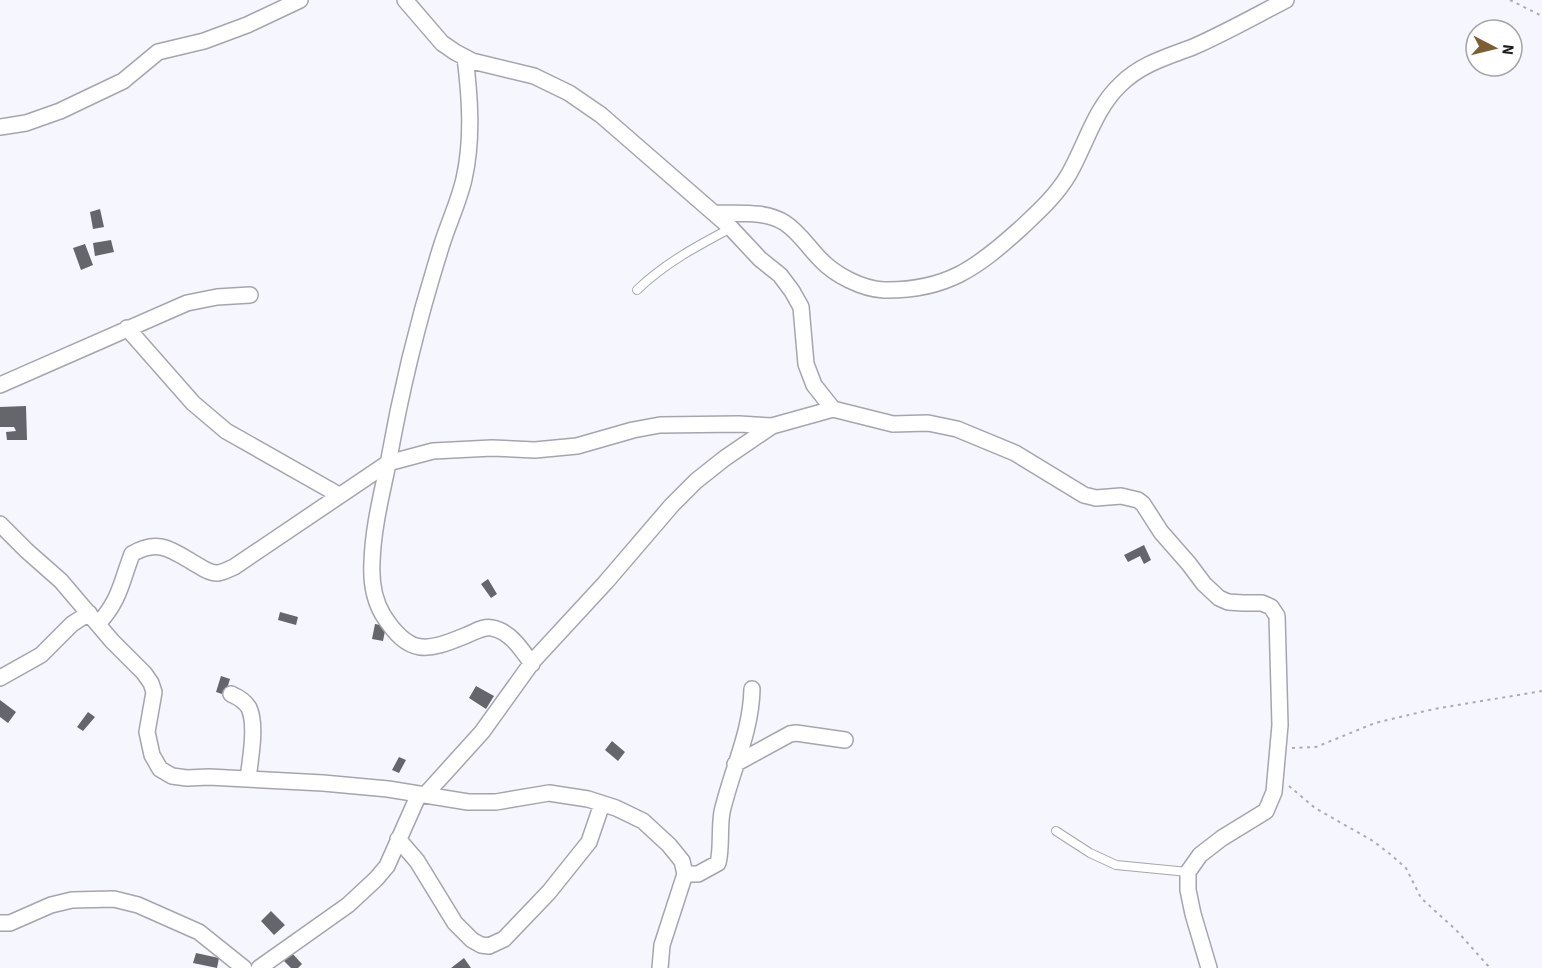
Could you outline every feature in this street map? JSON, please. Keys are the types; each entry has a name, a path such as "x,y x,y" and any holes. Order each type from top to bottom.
{"street":[{"path":"0,127 26,123 60,111 123,81 158,52 204,41 247,25 300,0"},
{"path":"405,0 442,43 465,57 472,61 534,76 568,93 601,115 731,228 760,259 780,275 801,307 806,364 814,385 833,410"},
{"path":"714,213 767,215 785,223 804,239 821,260 860,286 884,290 926,286 954,278 971,270 994,253 1050,202 1069,174 1105,102 1120,84 1141,68 1202,42 1286,0"},
{"path":"465,57 470,96 469,138 464,179 441,245 398,405 375,527 372,564 374,591 381,612 395,632 410,644 422,649 437,646 484,628 494,628 505,633 532,663"},
{"path":"0,385 188,303 217,297 250,296"},
{"path":"127,328 193,403 226,431 339,495"},
{"path":"0,678 41,655 72,624 94,619 112,609 132,554 143,547 162,546 207,571 218,573 234,567 388,462 433,451 492,448 536,450 578,446 633,430 660,425 772,426 833,410 893,424 928,423 949,427 1015,453 1084,495 1096,498 1130,497 1143,504 1161,532 1204,584 1219,598 1228,602 1262,603 1271,607 1277,616 1280,725 1274,792 1266,811 1200,855 1188,872 1188,890 1193,914 1209,968"},
{"path":"263,967 348,905 376,879 387,866 398,839 422,795 482,732 532,663 672,505 718,464 772,426"},
{"path":"0,524 27,551 62,580 151,683 154,692 147,732 152,755 160,769 172,776 187,778 323,783 468,802 496,802 549,793 588,799 602,804 643,821 669,845 682,861 685,874 662,945 660,968"},
{"path":"685,874 698,874 718,863 720,821 735,764 747,735 752,689"},
{"path":"231,694 242,699 249,707 251,716 252,743 248,779"},
{"path":"735,764 790,734 845,740"},
{"path":"398,839 417,861 455,923 472,940 489,946 504,939 549,892 589,842 602,804"},
{"path":"0,923 10,923 43,908 72,900 114,899 138,905 199,932 244,968"}],"lane":[{"path":"637,290 674,260 731,228"},
{"path":"1056,831 1090,853 1116,865 1188,872"}],"path":[{"path":"1510,0 1542,16"},
{"path":"1278,749 1316,747 1375,723 1434,709 1542,691"},
{"path":"1277,770 1293,791 1315,808 1373,841 1406,868 1421,898 1456,930 1490,968"}],"building":[{"path":"100,209 104,227 93,229 90,212"},
{"path":"111,240 114,252 95,256 93,243"},
{"path":"85,244 93,265 81,270 73,248"},
{"path":"26,406 27,440 7,440 6,432 16,431 14,427 0,427 0,407"},
{"path":"1144,545 1151,560 1144,564 1140,556 1128,562 1124,555"},
{"path":"488,579 497,594 491,598 481,584"},
{"path":"280,612 298,617 296,625 278,620"},
{"path":"375,624 386,626 383,641 372,639"},
{"path":"221,676 230,679 225,695 216,692"},
{"path":"476,686 494,696 486,709 469,698"},
{"path":"0,700 16,712 8,723 0,717"},
{"path":"88,712 95,717 83,731 77,727"},
{"path":"612,741 625,752 618,761 605,750"},
{"path":"399,757 406,760 399,773 392,770"},
{"path":"271,911 285,925 274,935 261,921"},
{"path":"291,952 302,964 298,968 291,968 283,960"},
{"path":"196,953 219,958 217,968 193,963"},
{"path":"464,958 471,968 451,968"}]}
